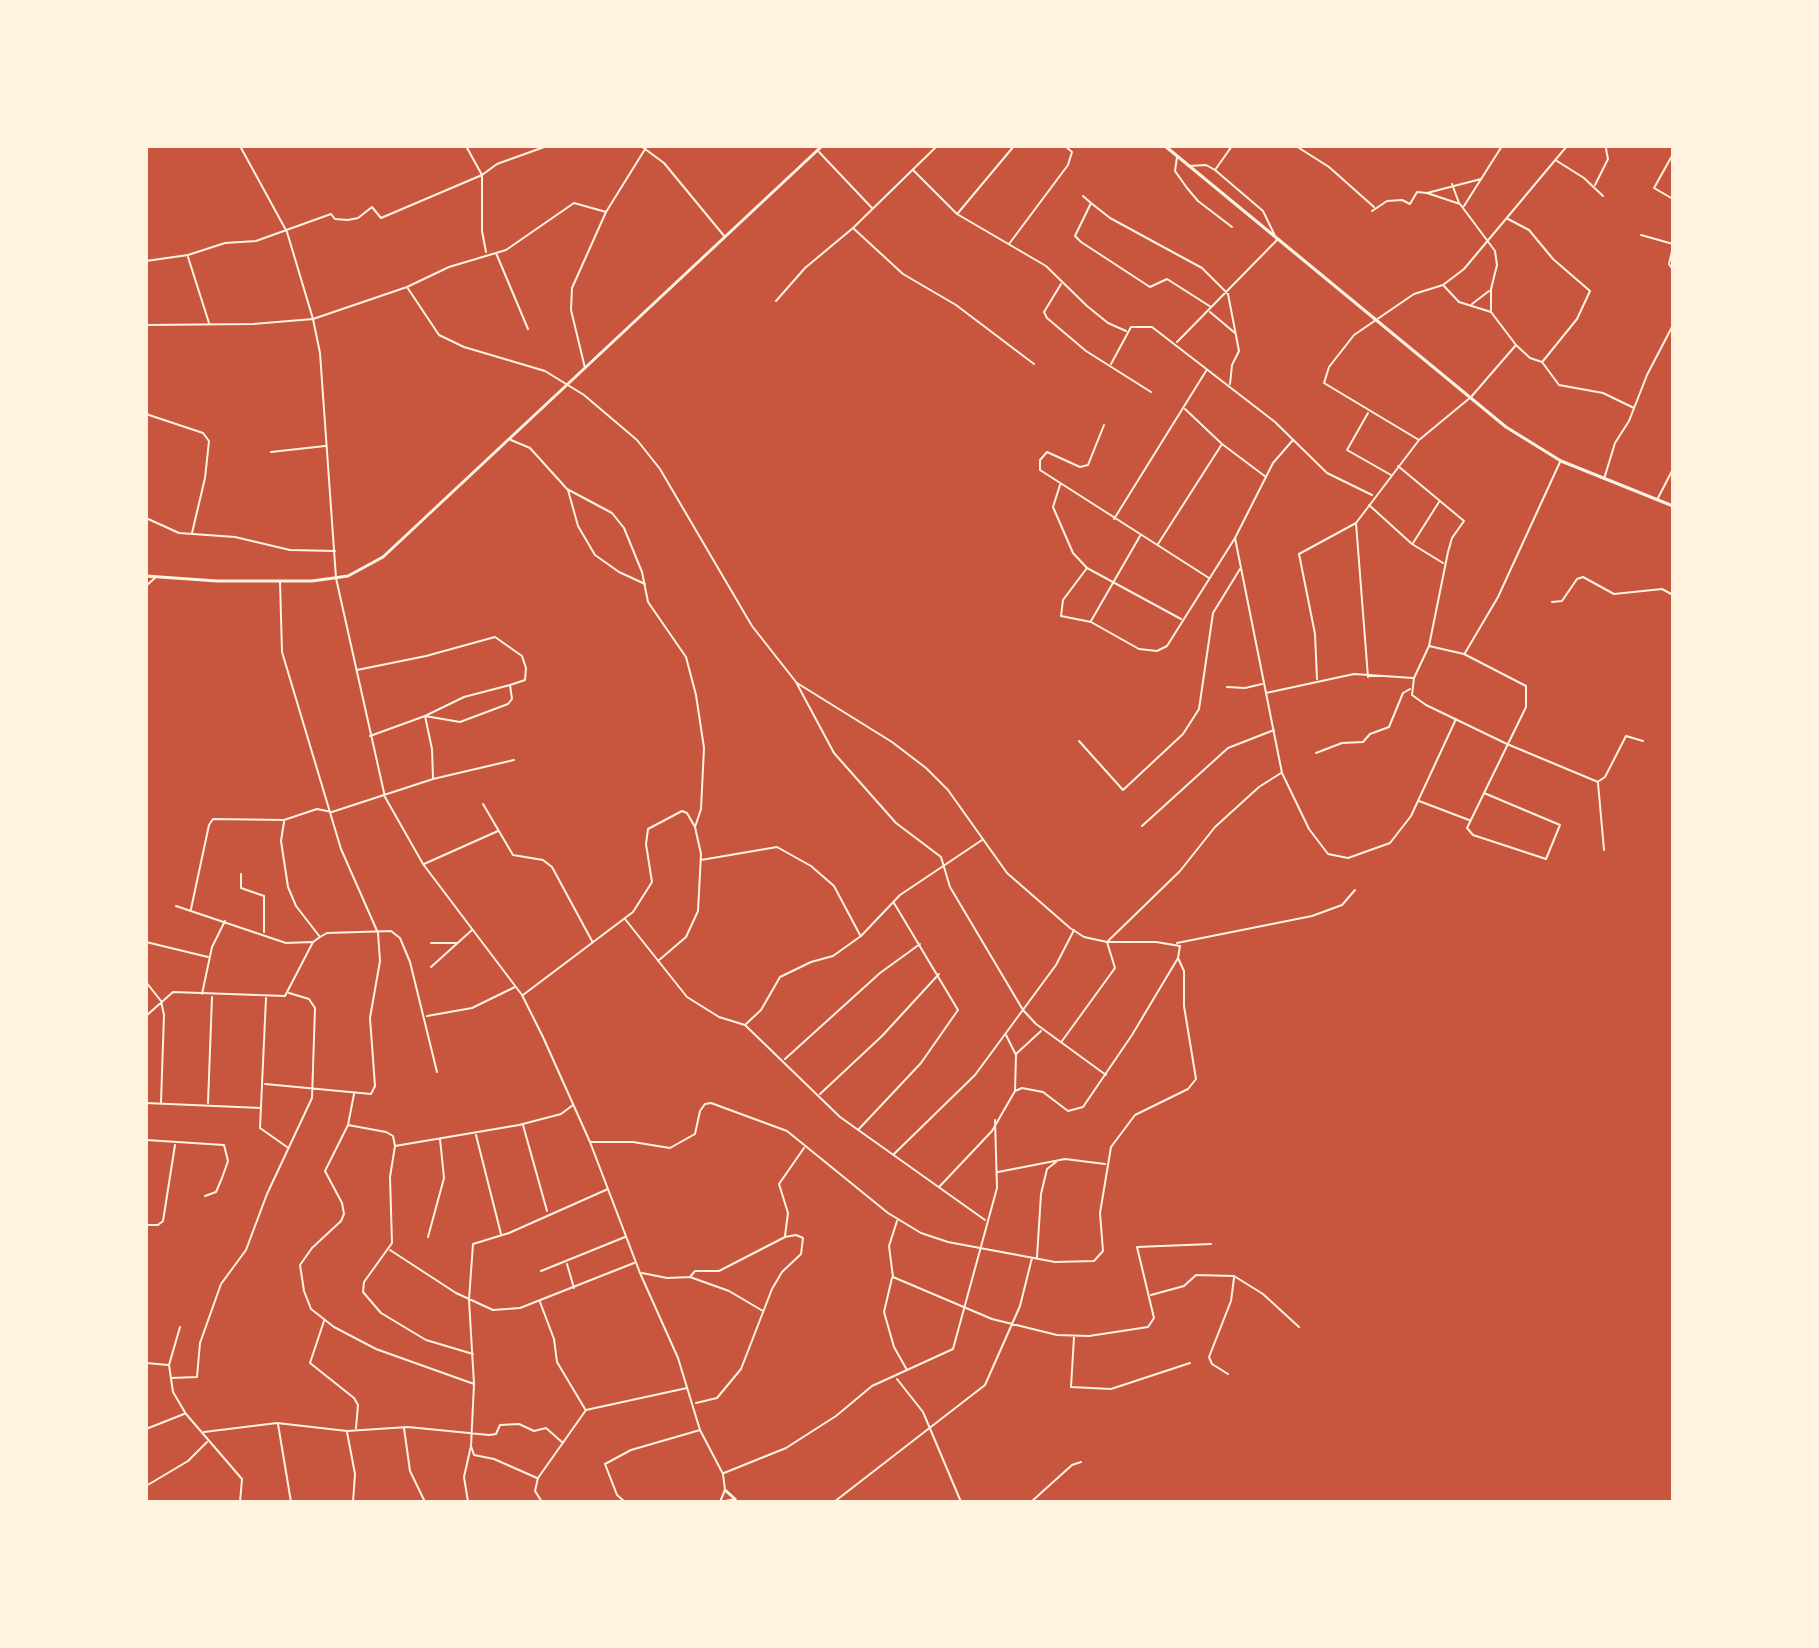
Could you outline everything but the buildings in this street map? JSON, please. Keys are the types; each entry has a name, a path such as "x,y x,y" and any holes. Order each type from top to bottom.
{"main road":[{"path":"146,576 217,581 336,578 360,571 383,557 822,146"},
{"path":"1165,146 1506,427 1561,461 1673,506"},
{"path":"725,1490 736,1500"}],"street":[{"path":"240,146 287,232 313,319 320,353 336,578 385,797 423,864 522,995 590,1142 688,1388 700,1430 723,1474 725,1490 720,1502 736,1500"},
{"path":"466,146 482,175 482,231 487,254"},
{"path":"146,261 188,255 225,243 287,232 331,214 341,221 358,218 372,207 381,218 482,175 497,164 547,146"},
{"path":"776,301 805,268 853,228 937,146"},
{"path":"957,214 1014,146"},
{"path":"1009,245 1068,165 1072,152 1065,146"},
{"path":"1215,170 1232,146"},
{"path":"1296,146 1329,167 1374,207"},
{"path":"1301,149 1305,146"},
{"path":"1419,440 1381,414 1369,412 1323,379 1347,340 1414,294 1443,285 1464,269 1567,146"},
{"path":"585,369 577,348 570,299 606,212 644,147 664,163 725,238"},
{"path":"1461,206 1499,147"},
{"path":"1594,186 1608,159 1606,149"},
{"path":"817,150 873,208"},
{"path":"1673,154 1654,188 1673,199"},
{"path":"1177,156 1175,171 1187,188 1198,201 1232,227"},
{"path":"1556,161 1594,186 1603,196"},
{"path":"1176,343 1228,294 1277,240 1263,211 1215,170 1206,165 1188,166"},
{"path":"913,170 957,214 1046,266 1108,323 1127,331"},
{"path":"1427,193 1452,184 1481,179"},
{"path":"1452,184 1461,206 1495,251 1497,265 1491,289 1491,312"},
{"path":"1372,211 1387,201 1402,200 1410,204 1417,192 1461,206"},
{"path":"1083,196 1110,218 1202,268 1228,294 1239,351 1232,365 1229,386"},
{"path":"146,325 313,319 407,287 487,254 506,250 574,203 606,212"},
{"path":"1091,203 1077,227 1075,236 1081,242 1150,287 1167,279 1210,309 1236,334"},
{"path":"1508,219 1529,230 1553,259 1590,291 1577,319 1542,362"},
{"path":"853,228 903,274 956,305 1034,364"},
{"path":"1641,235 1673,246 1669,264 1673,270"},
{"path":"496,252 528,329"},
{"path":"188,255 210,324"},
{"path":"1062,283 1044,312 1047,318 1086,351 1151,392"},
{"path":"1443,285 1459,302 1491,312 1516,345 1530,358 1542,362 1559,385 1603,393 1634,408"},
{"path":"407,287 439,335 449,341 545,371 615,420 660,469 752,626 796,682 834,753 896,823 941,857 950,887 1023,1010 1043,1029 1106,1075"},
{"path":"1471,305 1491,289"},
{"path":"1111,364 1127,331 1143,324 1176,343 1335,479 1373,496"},
{"path":"1604,479 1615,443 1673,325"},
{"path":"1317,679 1315,634 1299,554 1356,523 1373,496 1419,440 1471,397 1516,345"},
{"path":"1114,520 1207,369"},
{"path":"1184,408 1222,444 1267,478"},
{"path":"1369,412 1347,450 1391,475"},
{"path":"146,414 203,433 209,441 205,478 192,534"},
{"path":"1104,425 1088,465 1080,467 1051,452 1044,453 1038,463 1040,470 1209,579"},
{"path":"511,440 530,448 545,460 567,489 578,526 595,555 619,572 645,584"},
{"path":"1087,568 1063,600 1060,613 1063,617 1091,622 1149,651 1172,642 1182,620 1235,538 1273,463 1293,440"},
{"path":"1157,545 1222,444"},
{"path":"271,452 326,445"},
{"path":"1464,654 1498,597 1561,461"},
{"path":"1398,466 1464,521 1452,538 1444,564 1429,646 1414,678 1412,695 1426,705 1507,744 1598,782"},
{"path":"1657,500 1673,469"},
{"path":"1061,484 1053,507 1073,553 1087,568 1182,620"},
{"path":"567,489 612,513 624,528 655,616 686,657 696,695 704,748 701,809 695,827 701,860 699,900 694,923 686,937 658,961"},
{"path":"1412,544 1439,502"},
{"path":"1368,505 1412,544 1444,564"},
{"path":"146,518 179,533 235,537 290,550 336,551"},
{"path":"1356,523 1368,677"},
{"path":"1091,622 1140,536"},
{"path":"1235,538 1282,773 1309,829 1321,847 1334,858 1348,858 1390,843 1418,801 1456,719"},
{"path":"1079,741 1123,790 1183,734 1199,709 1213,613 1241,567"},
{"path":"146,586 156,576"},
{"path":"1552,602 1562,601 1577,579 1583,577 1614,594 1639,594 1662,589 1673,595"},
{"path":"265,1084 371,1094 375,1086 370,1018 380,961 378,933 341,849 282,652 280,580"},
{"path":"356,670 426,656 495,637 522,656 525,680 464,697 425,716 369,736"},
{"path":"1429,646 1464,654 1523,683 1528,690 1526,707 1507,744 1467,828 1473,835 1543,861 1560,825 1484,793"},
{"path":"1265,693 1278,693 1317,679 1354,674 1414,678"},
{"path":"796,682 892,742 926,768 948,790 1007,873 1074,930 1107,942 1176,943 1312,916 1342,905 1355,890"},
{"path":"1227,687 1245,688 1263,683"},
{"path":"425,716 460,722 508,704 512,699 510,685"},
{"path":"1316,753 1342,743 1363,742 1370,734 1389,727 1403,693 1411,688"},
{"path":"425,716 432,749 433,779"},
{"path":"1142,826 1228,748 1274,730"},
{"path":"1598,782 1605,777 1626,736 1643,741"},
{"path":"191,909 210,821 284,820 317,809 332,812 433,779 514,760"},
{"path":"1107,942 1180,871 1215,827 1259,787 1282,773"},
{"path":"1598,782 1604,850"},
{"path":"1418,801 1470,820"},
{"path":"483,804 516,857 543,860 552,867 593,942"},
{"path":"522,995 625,919 648,892 652,882 646,844 648,829 682,811 695,827"},
{"path":"284,820 281,841 288,887 296,906 320,937"},
{"path":"423,864 498,831"},
{"path":"745,1025 761,1010 780,977 811,962 833,956 861,936 893,901 983,840"},
{"path":"701,860 777,847 811,866 834,886 861,936"},
{"path":"241,874 241,888 264,896 264,933"},
{"path":"858,1130 921,1063 956,1016 957,1002 893,901"},
{"path":"176,906 264,933 286,943 313,942"},
{"path":"625,919 687,997 719,1017 745,1025 858,1130 986,1220"},
{"path":"202,995 209,957 225,921"},
{"path":"431,967 472,929"},
{"path":"893,1155 975,1075 1056,965 1074,930"},
{"path":"289,993 313,942 320,937 327,933 391,931 400,938 437,1072"},
{"path":"146,942 209,957"},
{"path":"431,943 458,942"},
{"path":"1061,1042 1115,968 1107,942"},
{"path":"939,1186 992,1131 995,1120 1015,1091 1022,1088 1043,1092 1068,1111 1076,1112 1106,1075 1178,958 1180,950 1176,943"},
{"path":"784,1060 880,973 920,944"},
{"path":"590,1142 633,1142 670,1148 695,1134 700,1111 711,1103 787,1131 897,1220 948,1242 1034,1258 1077,1262 1099,1257 1103,1251 1100,1213 1111,1147 1135,1115 1188,1089 1196,1079 1184,1006 1184,971 1178,958"},
{"path":"819,1095 882,1036 939,974"},
{"path":"146,982 161,1001 164,1015 161,1102"},
{"path":"424,1016 472,1008 516,986"},
{"path":"146,1016 173,992 266,998 289,993 309,999 315,1008 313,1089 307,1110 246,1250 221,1284 200,1343 197,1377 171,1378"},
{"path":"208,1104 212,996"},
{"path":"266,998 261,1131 288,1148"},
{"path":"1016,1055 1043,1029"},
{"path":"1005,1034 1016,1055 1015,1091"},
{"path":"354,1093 348,1125 325,1171 342,1203 344,1214 300,1265 299,1277 311,1309 376,1349 474,1384"},
{"path":"146,1103 262,1108"},
{"path":"395,1146 523,1124 561,1114 574,1104"},
{"path":"723,1474 786,1448 836,1416 872,1386 896,1378 953,1349 967,1307 983,1248 986,1220 997,1188 995,1120"},
{"path":"523,1124 535,1178 548,1213"},
{"path":"348,1125 386,1132 393,1136 395,1146 390,1177 389,1249 362,1287 369,1302 426,1340 474,1355"},
{"path":"475,1133 502,1235"},
{"path":"428,1237 444,1178 439,1138"},
{"path":"146,1140 224,1145 228,1151 228,1161 216,1192 205,1196"},
{"path":"146,1225 158,1225 163,1221 175,1143"},
{"path":"785,1237 788,1213 779,1184 805,1146"},
{"path":"998,1172 1058,1161 1106,1164"},
{"path":"834,1502 930,1431 985,1385 1020,1306 1034,1258 1047,1169 1058,1161"},
{"path":"468,1502 464,1477 471,1446 474,1384 469,1300 473,1244 502,1235 608,1189"},
{"path":"897,1220 889,1246 893,1277 884,1312 894,1347 907,1371"},
{"path":"690,1277 695,1271 719,1271 785,1237 801,1235 801,1254 782,1272 741,1369 717,1398 694,1404"},
{"path":"541,1271 626,1236"},
{"path":"893,1277 1011,1324 1074,1336 1148,1327 1154,1318 1137,1247 1211,1244"},
{"path":"389,1249 480,1306 505,1310 574,1288 636,1262"},
{"path":"566,1263 574,1288"},
{"path":"640,1273 667,1278 690,1277 729,1291 764,1312"},
{"path":"1150,1295 1184,1286 1196,1275 1234,1276 1263,1294 1299,1327"},
{"path":"1228,1374 1212,1364 1209,1357 1231,1301 1234,1276"},
{"path":"539,1300 554,1339 557,1362 586,1410"},
{"path":"470,1308 480,1306"},
{"path":"325,1319 310,1363 354,1398 358,1405 355,1430"},
{"path":"180,1327 169,1365 173,1392 186,1414 242,1479 240,1502"},
{"path":"1074,1336 1071,1387 1111,1389 1190,1363"},
{"path":"146,1363 169,1365"},
{"path":"896,1378 923,1412 961,1502"},
{"path":"542,1502 535,1491 538,1478 586,1410 688,1388"},
{"path":"146,1429 172,1416 186,1414"},
{"path":"204,1432 277,1423 347,1431 404,1427 496,1434 500,1425 519,1424 534,1431 546,1428 563,1443"},
{"path":"277,1423 291,1502"},
{"path":"404,1427 410,1471 425,1502"},
{"path":"625,1502 617,1495 605,1464 631,1450 700,1430"},
{"path":"347,1431 355,1474 353,1502"},
{"path":"146,1486 188,1461 208,1441"},
{"path":"471,1446 474,1455 494,1459 538,1478"},
{"path":"1031,1502 1072,1465 1081,1462"}]}
